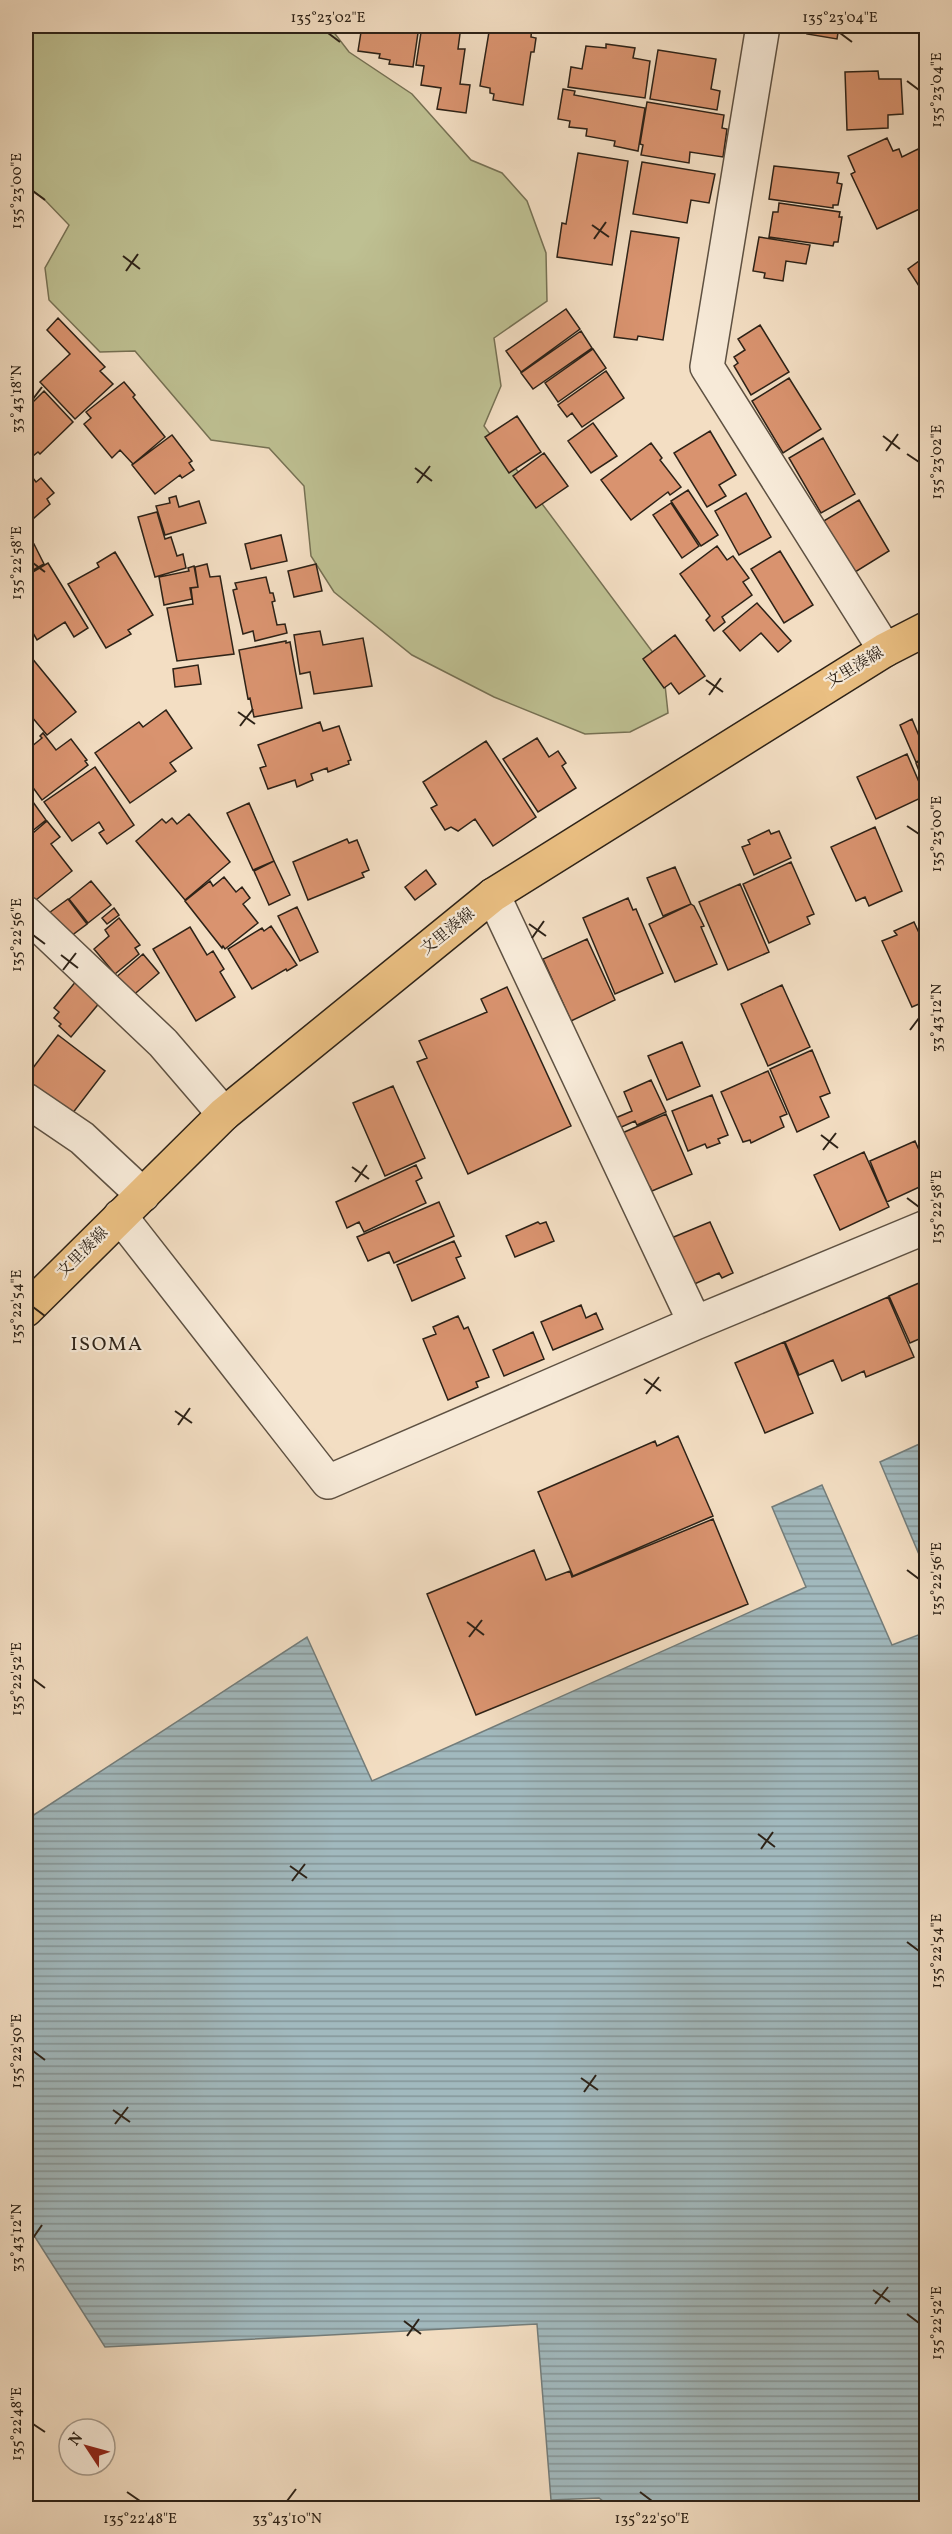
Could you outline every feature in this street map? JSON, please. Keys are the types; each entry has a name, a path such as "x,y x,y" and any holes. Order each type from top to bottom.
{"main road":[{"name":"文里湊線","path":"26,1310 224,1114 493,895 885,650 927,629"}],"street":[{"path":"764,26 707,367 885,650"},
{"path":"493,895 695,1323"},
{"path":"26,913 163,1043 224,1114"},
{"path":"26,1100 82,1138 328,1482 695,1323 927,1227"}],"green space":[{"path":"26,26 329,26 349,52 412,94 471,160 502,173 527,201 546,253 547,301 494,338 501,386 484,426 663,666 668,713 630,732 585,734 494,697 412,655 334,592 311,556 304,486 269,448 211,440 135,351 100,352 49,300 45,268 69,225 43,198 26,187"}],"water":[{"path":"926,1441 926,1571 880,1462"},
{"path":"822,1485 892,1645 926,1632 926,2508 612,2508 599,2498 551,2500 537,2324 105,2347 26,2223 26,1820 307,1637 372,1781 806,1587 772,1507"}],"building":[{"path":"362,26 419,26 413,67 389,64 390,60 379,58 380,54 358,51"},
{"path":"422,26 461,26 458,49 465,49 460,84 470,85 466,113 437,109 441,88 421,85 424,66 416,65"},
{"path":"490,26 532,26 531,37 536,38 534,52 531,52 523,105 493,100 494,94 490,93 490,88 480,86"},
{"path":"797,26 839,26 837,39 807,34 808,30 796,28"},
{"path":"606,44 635,48 633,58 650,61 645,98 568,87 571,67 582,69 586,46 606,48"},
{"path":"658,50 716,59 711,89 720,91 717,110 650,99"},
{"path":"878,71 879,79 901,79 903,114 888,115 888,128 847,130 845,72"},
{"path":"563,89 575,91 574,95 645,108 638,151 614,146 615,141 586,136 587,129 569,127 570,121 558,119"},
{"path":"647,102 724,115 722,128 727,129 723,157 690,152 689,163 641,155 643,145 640,144"},
{"path":"887,138 893,151 899,149 902,157 918,149 926,167 926,206 877,229 851,174 855,172 848,156"},
{"path":"578,153 628,161 612,265 557,257 562,223 566,224"},
{"path":"642,162 715,174 709,203 691,200 687,223 633,214"},
{"path":"774,166 839,173 837,183 842,184 838,205 833,205 833,208 769,199"},
{"path":"779,203 840,212 839,217 842,217 838,242 834,242 833,246 769,237 773,212 778,212"},
{"path":"631,231 679,238 663,340 638,336 637,340 614,337"},
{"path":"759,237 810,245 806,264 786,261 783,281 764,278 765,273 753,271"},
{"path":"926,256 926,297 908,269"},
{"path":"566,309 580,329 521,372 506,351"},
{"path":"58,318 105,367 100,371 113,384 75,419 40,382 70,354 47,330"},
{"path":"760,325 789,372 751,395 734,366 738,363 734,357 745,350 738,339"},
{"path":"581,331 592,348 533,389 521,373"},
{"path":"593,349 606,368 558,402 545,383"},
{"path":"606,371 624,398 582,427 572,413 567,417 558,405"},
{"path":"789,378 821,429 783,453 752,401"},
{"path":"124,382 165,437 133,464 120,450 112,458 84,424 91,418 86,412"},
{"path":"44,391 73,422 40,454 38,452 33,456 26,448 26,413 30,409 28,407"},
{"path":"517,416 541,452 509,473 485,437"},
{"path":"593,423 617,456 591,473 568,441"},
{"path":"710,431 736,475 719,485 726,496 707,507 674,453"},
{"path":"172,435 192,461 189,463 194,470 182,478 180,475 155,494 132,465"},
{"path":"823,438 855,494 821,513 789,458"},
{"path":"651,443 662,458 660,460 681,487 670,495 668,492 631,520 601,480"},
{"path":"544,453 568,486 536,508 513,476"},
{"path":"26,469 36,482 41,478 54,493 47,499 50,504 26,525"},
{"path":"688,490 718,535 701,546 671,501"},
{"path":"746,493 771,537 739,555 715,511"},
{"path":"176,496 179,507 199,501 206,523 165,535 156,506 170,503 169,498"},
{"path":"859,500 889,551 852,574 822,522"},
{"path":"671,503 699,546 682,558 653,515"},
{"path":"157,512 165,539 171,537 177,556 183,554 186,568 155,577 138,517"},
{"path":"281,535 287,561 251,569 245,544"},
{"path":"34,544 44,564 26,574 26,549"},
{"path":"717,546 727,560 733,556 749,578 743,582 752,595 722,617 725,622 714,631 706,620 710,616 680,574"},
{"path":"780,551 813,605 784,623 751,569"},
{"path":"115,552 153,615 128,630 131,634 106,648 68,584 99,567 97,563"},
{"path":"48,563 88,628 74,637 65,622 37,640 26,621 26,576"},
{"path":"207,564 210,577 220,576 234,654 177,661 167,608 193,604 191,588 198,587 195,567"},
{"path":"316,564 322,591 294,597 288,571"},
{"path":"194,566 198,587 190,588 192,599 164,605 159,577 189,571 188,568"},
{"path":"266,577 270,593 273,593 275,601 272,602 277,625 285,624 287,633 255,641 253,631 243,634 233,590 237,589 235,583"},
{"path":"757,603 791,641 778,652 761,633 740,651 723,631"},
{"path":"320,631 323,645 363,638 372,686 314,694 310,672 300,674 294,635"},
{"path":"675,635 705,676 679,694 671,683 664,688 643,659"},
{"path":"286,641 286,643 290,642 302,708 254,717 250,698 248,699 239,650"},
{"path":"31,657 76,712 47,735 26,710 26,661"},
{"path":"198,665 201,684 175,687 173,669"},
{"path":"166,710 192,748 170,763 176,771 130,803 95,753 139,722 143,727"},
{"path":"912,719 926,753 926,758 916,762 900,725"},
{"path":"320,722 323,731 339,726 351,760 348,761 349,764 328,772 327,768 311,774 313,780 297,787 295,780 268,789 260,768 266,766 258,745"},
{"path":"43,733 56,750 71,739 87,760 85,761 88,765 42,800 26,778 26,751 42,738 40,736"},
{"path":"537,738 549,757 558,751 566,763 562,766 576,788 538,812 503,759"},
{"path":"486,741 536,817 493,846 475,819 458,831 451,827 445,830 431,808 437,805 423,782"},
{"path":"907,754 925,796 876,819 857,777"},
{"path":"926,758 926,789 916,763"},
{"path":"95,767 134,825 107,844 99,833 104,830 99,822 72,841 44,802"},
{"path":"33,802 46,820 26,836 26,808"},
{"path":"249,803 274,861 253,870 227,813"},
{"path":"189,814 230,862 185,900 136,841 162,819 166,823 172,818 177,824"},
{"path":"47,821 60,837 51,844 72,871 26,908 26,839"},
{"path":"875,827 902,891 869,906 865,897 856,901 831,847"},
{"path":"769,830 771,834 779,831 791,858 754,875 742,847 750,844 748,840"},
{"path":"347,839 349,843 357,840 369,870 362,873 364,877 308,900 293,862"},
{"path":"274,861 290,895 269,905 254,871"},
{"path":"791,862 814,914 807,917 810,924 769,943 743,884"},
{"path":"675,867 691,904 663,916 647,878"},
{"path":"426,870 436,884 415,900 405,887"},
{"path":"224,877 236,892 242,887 250,898 243,904 258,923 225,949 185,901 210,881 213,886"},
{"path":"91,881 111,905 88,923 69,899"},
{"path":"740,884 769,952 728,970 699,902"},
{"path":"628,898 633,910 636,909 663,973 615,994 583,918"},
{"path":"68,899 87,924 63,942 42,918"},
{"path":"691,904 704,926 701,927 717,964 675,982 649,924"},
{"path":"297,907 318,952 300,961 278,916"},
{"path":"114,908 119,915 107,924 102,918"},
{"path":"119,918 140,945 135,948 139,954 115,974 94,949 109,936 105,930"},
{"path":"914,922 926,948 926,1001 912,1007 882,941 897,935 894,931"},
{"path":"271,926 297,965 252,989 228,949 262,928 264,931"},
{"path":"190,927 207,955 213,951 224,969 220,972 235,997 196,1021 153,949"},
{"path":"587,939 615,1000 571,1021 543,959"},
{"path":"143,954 159,973 130,998 114,979"},
{"path":"77,980 101,1001 71,1037 54,1018 59,1012 54,1008"},
{"path":"782,985 810,1047 768,1066 741,1004"},
{"path":"507,987 571,1126 468,1174 417,1062 427,1058 419,1041 487,1012 481,999"},
{"path":"58,1035 105,1071 72,1114 35,1086 31,1091 26,1087 26,1077"},
{"path":"682,1042 700,1086 667,1100 648,1056"},
{"path":"812,1050 830,1093 820,1097 829,1117 797,1132 770,1069"},
{"path":"768,1071 787,1114 780,1117 784,1127 751,1143 750,1140 743,1142 721,1092"},
{"path":"651,1080 666,1112 637,1125 635,1121 617,1129 613,1119 632,1111 624,1092"},
{"path":"393,1086 425,1158 385,1176 353,1103"},
{"path":"712,1095 728,1135 718,1139 720,1143 707,1148 705,1144 688,1151 672,1111"},
{"path":"666,1114 692,1174 652,1191 650,1187 645,1189 620,1134"},
{"path":"915,1141 926,1166 926,1184 887,1202 870,1161"},
{"path":"864,1152 889,1207 840,1230 814,1175"},
{"path":"416,1165 422,1178 416,1181 426,1203 364,1232 359,1222 347,1228 336,1202"},
{"path":"439,1202 454,1236 394,1263 389,1252 368,1261 357,1237"},
{"path":"538,1222 540,1224 546,1222 554,1241 515,1257 506,1236"},
{"path":"710,1222 733,1273 722,1278 719,1273 690,1286 669,1239"},
{"path":"454,1241 461,1256 456,1258 465,1278 412,1301 397,1265"},
{"path":"926,1280 926,1336 910,1343 889,1296"},
{"path":"888,1297 914,1357 866,1377 864,1371 842,1381 833,1360 799,1375 785,1342"},
{"path":"581,1305 586,1318 596,1313 603,1329 553,1350 541,1322"},
{"path":"458,1316 464,1329 468,1327 489,1377 476,1382 478,1387 448,1400 423,1339 436,1334 433,1327"},
{"path":"533,1332 544,1359 504,1376 493,1350"},
{"path":"784,1342 813,1413 765,1433 735,1363"},
{"path":"678,1436 713,1516 573,1576 538,1492 655,1441 657,1446"},
{"path":"713,1519 748,1604 476,1715 427,1594 534,1550 546,1580 570,1571 572,1577"}],"district":[{"name":"ISOMA","path":"107,1345"}]}
